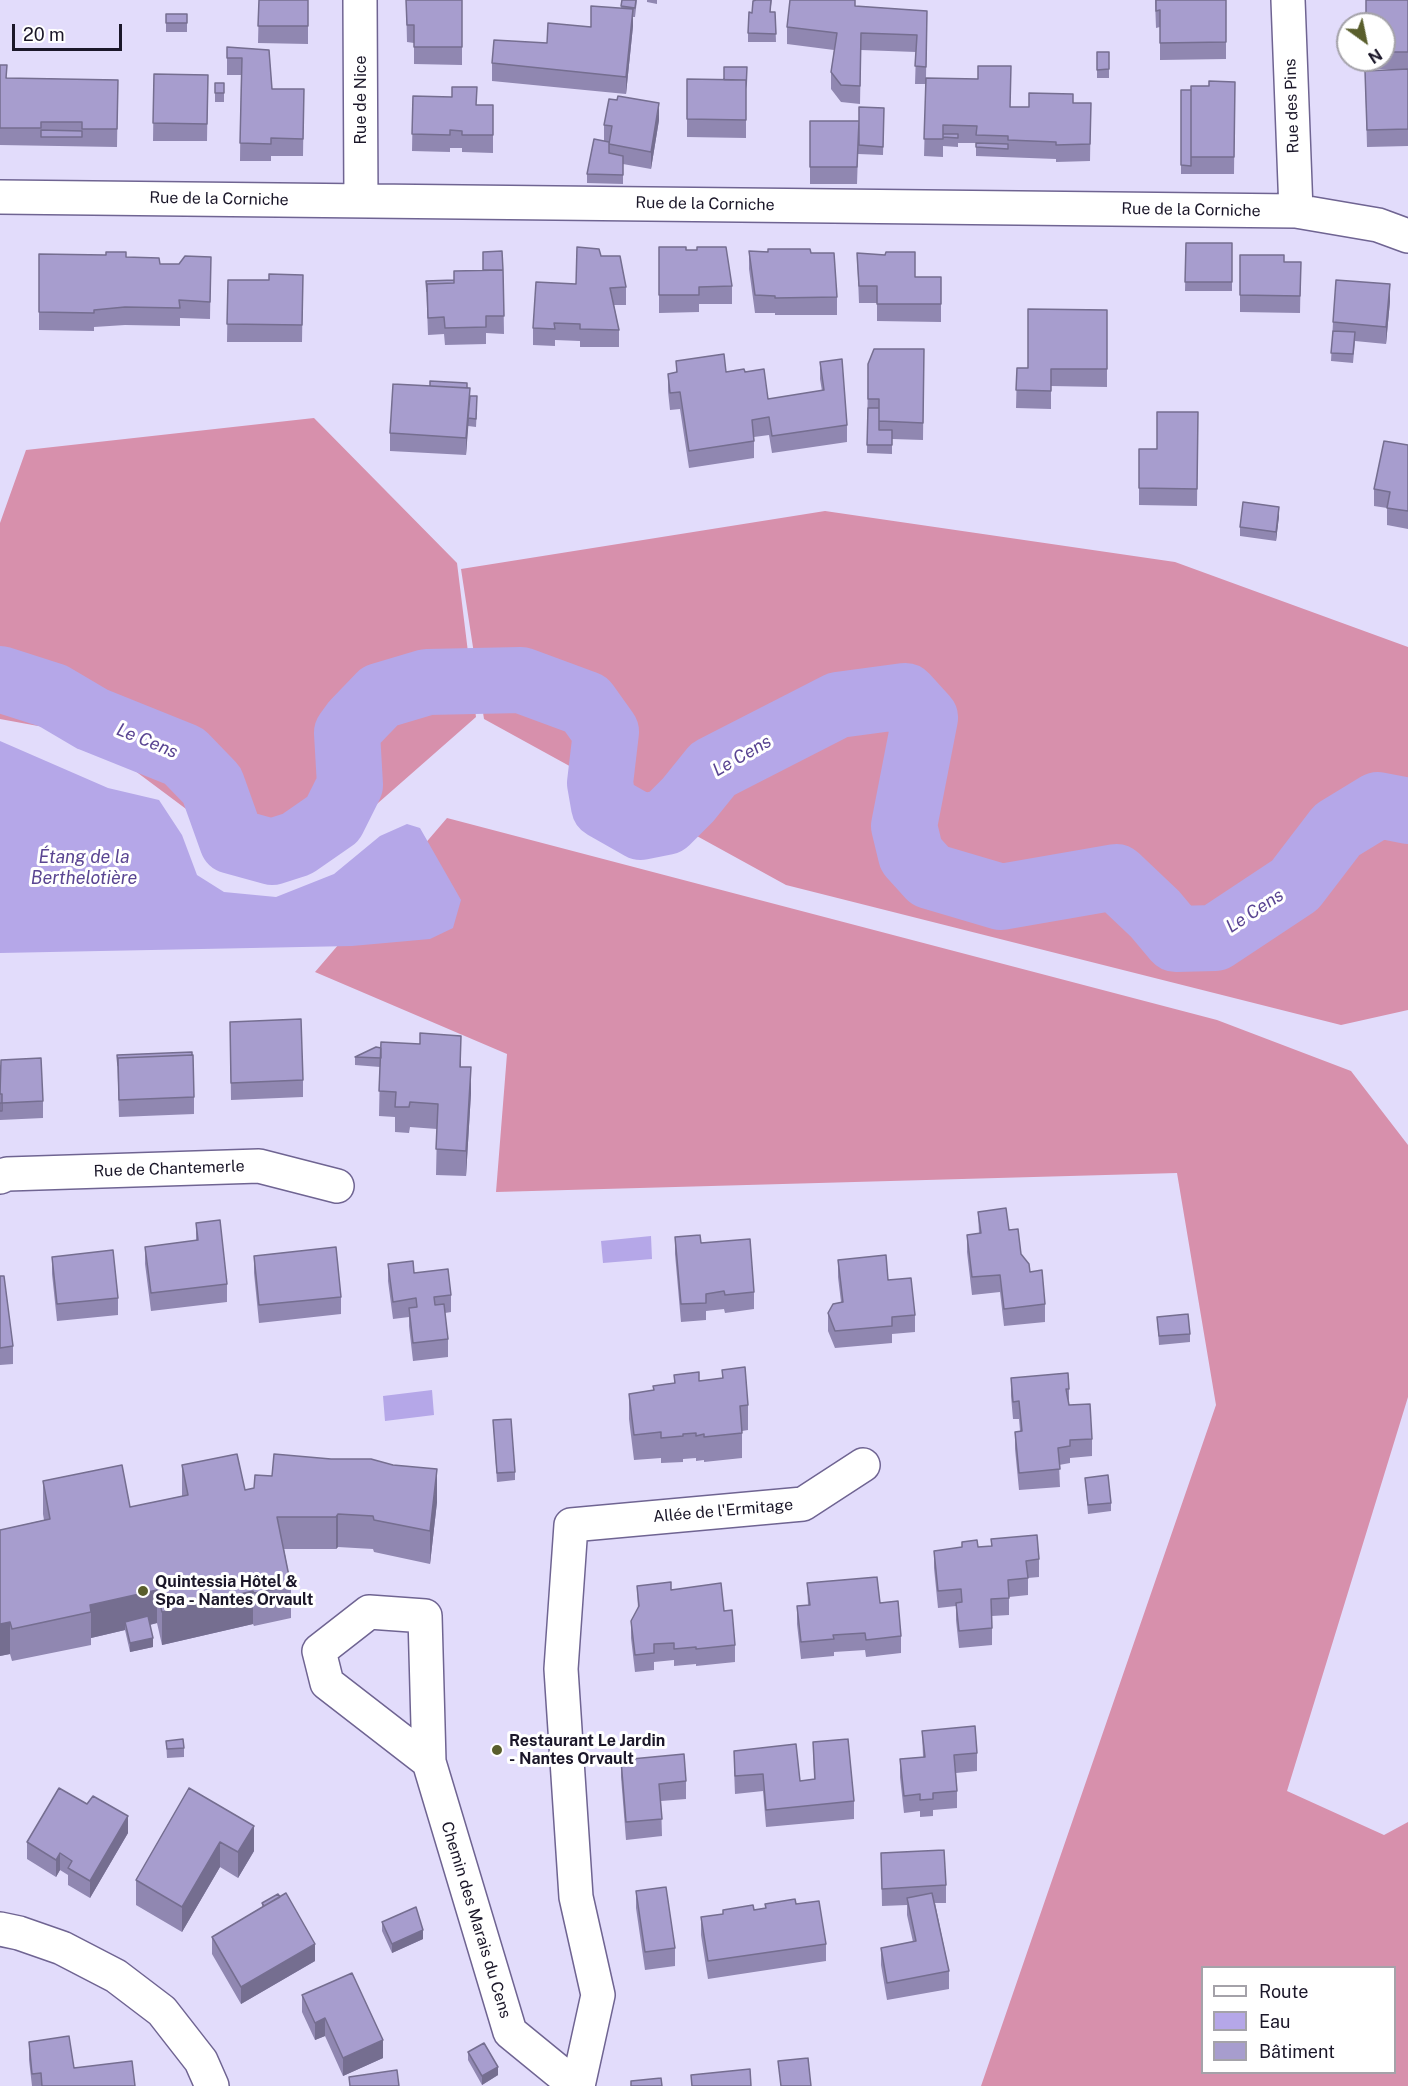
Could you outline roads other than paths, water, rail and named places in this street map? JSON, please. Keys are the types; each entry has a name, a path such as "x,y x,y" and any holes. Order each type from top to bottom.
{"street":[{"name":"Rue de Nice","path":"360,0 361,200"},
{"name":"Rue des Pins","path":"1288,0 1296,211"},
{"name":"Rue de la Corniche","path":"0,197 1296,211 1378,225 1408,236"},
{"name":"Rue de Chantemerle","path":"0,1177 7,1174 259,1166 337,1186"},
{"name":"Allée de l'Ermitage","path":"577,2086 598,1995 576,1897 561,1670 571,1524 803,1504 863,1465"},
{"name":"Chemin des Marais du Cens","path":"429,1762 327,1683 319,1651 369,1612 425,1616 429,1762 510,2032 577,2086"},
{"path":"0,1929 62,1948 116,1976 162,2011 201,2061 212,2086"}],"water":[{"name":"Étang de la Berthelotière","path":"0,741 108,788 159,800 182,835 197,875 224,892 276,897 334,874 380,836 407,824 420,828 461,900 453,928 430,939 352,946 0,953"},
{"path":"651,1236 652,1259 603,1263 601,1241"},
{"path":"432,1390 434,1415 385,1421 383,1396"}],"waterway":[{"name":"Le Cens","path":"0,679 53,696 92,719 184,756 212,785 232,841 272,852 297,844 333,819 350,785 347,733 355,722 380,696 427,682 521,680 586,704 606,732 600,783 604,806 641,827 666,822 688,800 713,769 838,705 905,696 925,718 904,826 911,855 930,876 1001,897 1116,877 1155,914 1176,939 1215,938 1295,885 1337,830 1378,805 1408,811"}],"place":[{"name":"Quintessia Hôtel & Spa - Nantes Orvault","path":"143,1591"},
{"name":"Restaurant Le Jardin - Nantes Orvault","path":"497,1750"}]}
